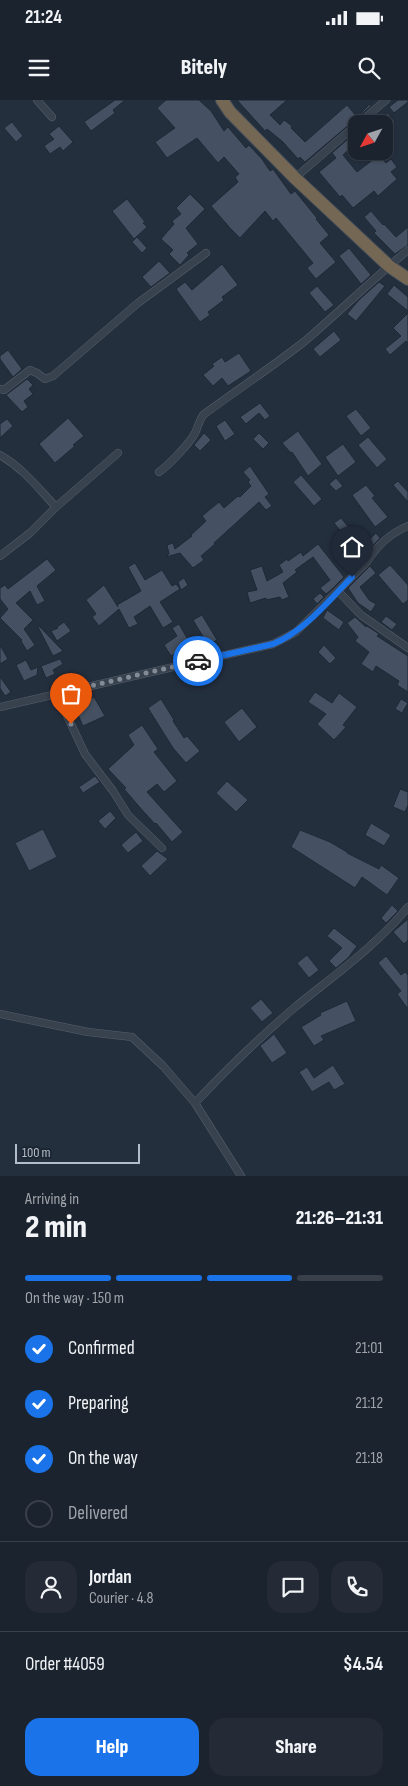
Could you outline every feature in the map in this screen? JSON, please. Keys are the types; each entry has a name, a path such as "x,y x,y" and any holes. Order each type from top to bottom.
{"highway":[{"path":"222,100 230,112 294,178 389,266 408,279"}],"street":[{"path":"37,100 52,117"},
{"path":"369,115 386,100"},
{"path":"294,178 348,133"},
{"path":"159,472 168,466 194,434 203,415 304,341 408,250"},
{"path":"0,390 4,390 30,370 45,379 53,376 138,303 206,253"},
{"path":"0,556 30,533 118,452"},
{"path":"0,455 13,462 24,472 56,508"},
{"path":"0,707 273,644 296,632 366,563 385,539 407,528"},
{"path":"338,591 361,615 408,648"},
{"path":"56,694 85,754 113,791 128,815 162,848"},
{"path":"195,1103 230,1065 340,972 395,922 408,907"},
{"path":"0,1014 88,1032 132,1037 163,1066 195,1103 241,1176"}],"building":[{"path":"115,100 125,100 113,110 115,113 91,131 84,122"},
{"path":"166,100 199,100 211,111 224,131 228,127 246,148 249,145 270,171 273,169 291,194 295,191 317,218 329,235 320,243 336,262 316,279 307,268 313,263 276,218 273,221 265,211 240,238 211,206 238,182 235,177 239,174 224,157 218,163 197,138 167,158 155,142 175,128 157,108"},
{"path":"237,100 287,100 270,115 280,125 284,120 292,126 291,128 305,142 347,105 355,115 348,115 348,126 305,162 300,157 298,159 283,142 267,129 265,131"},
{"path":"398,100 408,100 408,102 394,113 389,107"},
{"path":"370,104 371,106 360,115 359,115"},
{"path":"12,122 23,136 16,142 4,128"},
{"path":"59,126 73,142 63,151 60,147 50,154 44,146 54,139 49,134"},
{"path":"348,139 348,150 343,155 357,172 373,160 383,160 386,163 392,160 397,167 391,172 397,179 378,196 374,191 353,208 342,195 340,197 319,172 336,158 332,153"},
{"path":"190,194 205,209 186,228 198,244 187,253 189,255 180,265 169,254 173,250 161,239 174,224 172,221 181,214 176,208"},
{"path":"127,199 147,227 134,239 112,211"},
{"path":"371,211 396,237 408,227 408,245 395,254 374,233 376,231 364,217"},
{"path":"137,237 147,248 142,253 132,242"},
{"path":"349,248 371,275 361,284 339,256"},
{"path":"159,261 170,273 151,287 142,277"},
{"path":"222,264 238,285 222,297 224,300 208,312 210,315 200,322 176,289 185,282 192,290"},
{"path":"379,282 385,286 356,321 347,314"},
{"path":"394,285 408,297 408,311 387,294"},
{"path":"317,286 334,305 325,312 309,293"},
{"path":"408,313 408,343 406,341 390,355 385,349 401,336 393,328"},
{"path":"334,331 341,340 320,357 313,349"},
{"path":"8,350 22,369 13,377 0,359 0,356"},
{"path":"239,353 251,371 228,386 222,378 213,386 203,375 214,366 212,364 222,357 225,362"},
{"path":"27,379 33,385 29,389 33,394 24,401 28,407 22,412 6,395"},
{"path":"260,403 270,416 265,420 259,413 246,424 240,417"},
{"path":"356,409 371,428 361,436 346,416"},
{"path":"68,418 84,436 55,463 39,444"},
{"path":"7,419 13,426 0,438 0,424"},
{"path":"225,420 235,434 225,441 216,426"},
{"path":"298,431 322,464 308,476 292,452 282,443"},
{"path":"204,433 211,440 200,451 194,445"},
{"path":"259,433 269,443 263,449 253,439"},
{"path":"368,437 387,459 377,468 358,445"},
{"path":"343,444 356,462 338,476 325,457"},
{"path":"250,466 269,494 265,497 272,506 266,510 259,502 201,556 204,560 193,568 180,553 166,557 169,554 167,545 173,543 175,549 192,536 206,521 202,516 219,502 224,508 238,496 240,497 251,486 248,482 250,480 243,472"},
{"path":"301,475 322,499 314,506 293,482"},
{"path":"336,478 343,486 336,491 329,484"},
{"path":"398,481 408,492 408,502 393,485"},
{"path":"366,485 375,496 372,498 388,517 375,527 352,495"},
{"path":"341,518 350,529 343,534 334,523"},
{"path":"376,533 380,538 368,551 363,545"},
{"path":"344,536 353,546 342,555 334,544"},
{"path":"318,544 344,577 331,590 326,594 320,588 330,580 313,557 295,570 297,572 283,583 289,597 282,600 280,597 266,600 266,598 250,603 247,592 257,590 250,570 262,566 267,581 283,572 279,565 287,559 288,561 301,552 303,556"},
{"path":"47,559 56,570 37,586 45,601 37,605 30,591 16,603 33,620 24,629 35,645 27,651 22,640 0,618 8,609 0,599 0,588 5,585 8,589"},
{"path":"135,563 145,580 162,570 172,586 176,584 180,589 160,602 173,622 163,628 150,606 134,617 138,624 129,628 119,609 99,626 92,617 96,614 86,600 104,585 118,607 117,605 141,591 128,567"},
{"path":"390,565 408,585 408,600 403,604 378,575"},
{"path":"370,566 376,573 360,587 369,600 376,604 371,612 358,603 348,588"},
{"path":"184,578 188,585 181,590 178,582"},
{"path":"320,593 324,597 317,604 313,599"},
{"path":"327,610 344,622 339,630 323,618"},
{"path":"202,615 217,640 208,645 193,620"},
{"path":"386,616 397,624 392,630 381,622"},
{"path":"355,617 366,627 379,634 377,636 408,656 408,692 397,685 399,681 376,666 373,672 361,664 369,652 355,641 358,637 347,623"},
{"path":"64,622 71,631 57,641 51,631 58,628"},
{"path":"179,624 191,645 171,656 164,645 177,636 172,628"},
{"path":"39,626 63,651 53,656"},
{"path":"0,645 8,659 0,664"},
{"path":"324,645 336,658 330,664 318,652"},
{"path":"60,659 63,664 53,670 55,674 46,678 41,666"},
{"path":"26,660 31,670 38,667 37,675 24,681 16,665"},
{"path":"0,677 11,692 5,696 0,688"},
{"path":"315,692 332,703 339,693 357,707 343,725 346,727 334,740 317,724 326,714 308,702"},
{"path":"94,697 105,716 83,726 74,706"},
{"path":"161,699 184,738 187,736 200,751 186,763 173,748 148,708"},
{"path":"401,699 408,703 402,713 395,709"},
{"path":"242,708 257,727 239,742 224,722"},
{"path":"142,725 158,749 154,752 177,781 164,792 157,784 147,792 183,832 172,842 108,769 134,745 128,735"},
{"path":"95,776 100,782 83,793 79,787"},
{"path":"227,781 248,800 236,812 216,793"},
{"path":"400,789 408,792 408,805 405,812 393,807"},
{"path":"110,811 116,818 105,829 98,821"},
{"path":"371,823 391,835 384,846 365,835"},
{"path":"43,829 57,857 29,871 15,843"},
{"path":"300,830 330,842 379,869 381,865 399,878 387,895 362,877 355,888 291,847"},
{"path":"136,832 143,841 128,853 121,845"},
{"path":"157,851 168,859 150,876 141,866"},
{"path":"392,905 398,911 386,923 381,918"},
{"path":"408,919 408,940 404,944 393,932"},
{"path":"334,928 357,946 348,958 336,968 329,961 342,948 327,936"},
{"path":"307,955 319,970 309,978 297,963"},
{"path":"386,956 401,975 405,972 408,975 408,1009 397,994 401,991 378,963"},
{"path":"261,999 273,1013 262,1022 250,1008"},
{"path":"347,1001 356,1021 321,1036 324,1040 314,1046 301,1027 321,1015 320,1013"},
{"path":"274,1034 287,1053 272,1063 260,1046"},
{"path":"333,1065 345,1084 334,1090 329,1082 312,1092 299,1072 307,1067 314,1078"}],"way so far":[{"path":"71,724 56,694 198,661"}],"route":[{"path":"198,661 284,640 296,632 352,577"}]}
